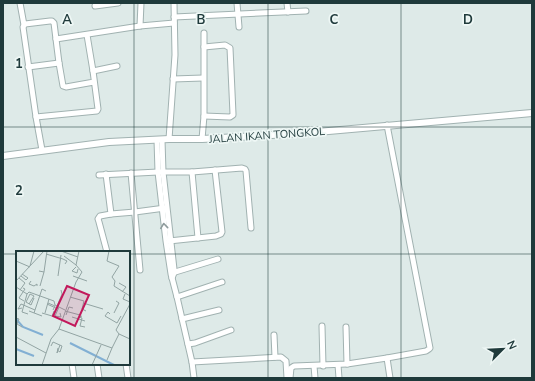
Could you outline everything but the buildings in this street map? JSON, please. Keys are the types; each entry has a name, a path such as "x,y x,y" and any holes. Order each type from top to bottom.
{"street":[{"path":"17,4 20,3 24,25 28,67 42,150"},
{"path":"95,6 118,3"},
{"path":"140,26 141,3"},
{"path":"174,3 175,55 173,79 162,140 161,172 172,275 192,362 194,378"},
{"path":"237,3 239,27"},
{"path":"287,3 288,12"},
{"path":"174,17 306,11"},
{"path":"24,25 50,20 54,23 62,84 64,87 94,82"},
{"path":"56,39 140,26 174,23"},
{"path":"202,139 204,116 204,33"},
{"path":"36,118 97,111 98,109 87,34"},
{"path":"204,47 225,45 230,48 233,114 230,117 204,116"},
{"path":"28,67 59,63"},
{"path":"93,71 117,66"},
{"path":"173,79 203,78"},
{"name":"JALAN IKAN TONGKOL","path":"3,156 102,142 202,139 306,133 532,113"},
{"path":"290,378 290,371 292,367 296,366 347,364 426,351 430,348 387,125"},
{"path":"99,175 245,169 251,228"},
{"path":"168,241 216,236 220,235 222,232 215,170"},
{"path":"192,172 198,238"},
{"path":"131,173 140,270"},
{"path":"106,174 111,214"},
{"path":"107,251 98,219 100,216 165,208"},
{"path":"172,275 218,258"},
{"path":"177,297 222,282"},
{"path":"182,319 219,310"},
{"path":"322,326 322,366"},
{"path":"346,327 347,364"},
{"path":"188,344 195,343 231,330"},
{"path":"274,335 275,357"},
{"path":"192,362 281,357 286,360 287,378"},
{"path":"388,358 390,378"},
{"path":"338,364 339,378"},
{"path":"72,365 74,378"},
{"path":"97,365 99,378"},
{"path":"126,365 128,378"},
{"path":"314,366 315,378"}]}
